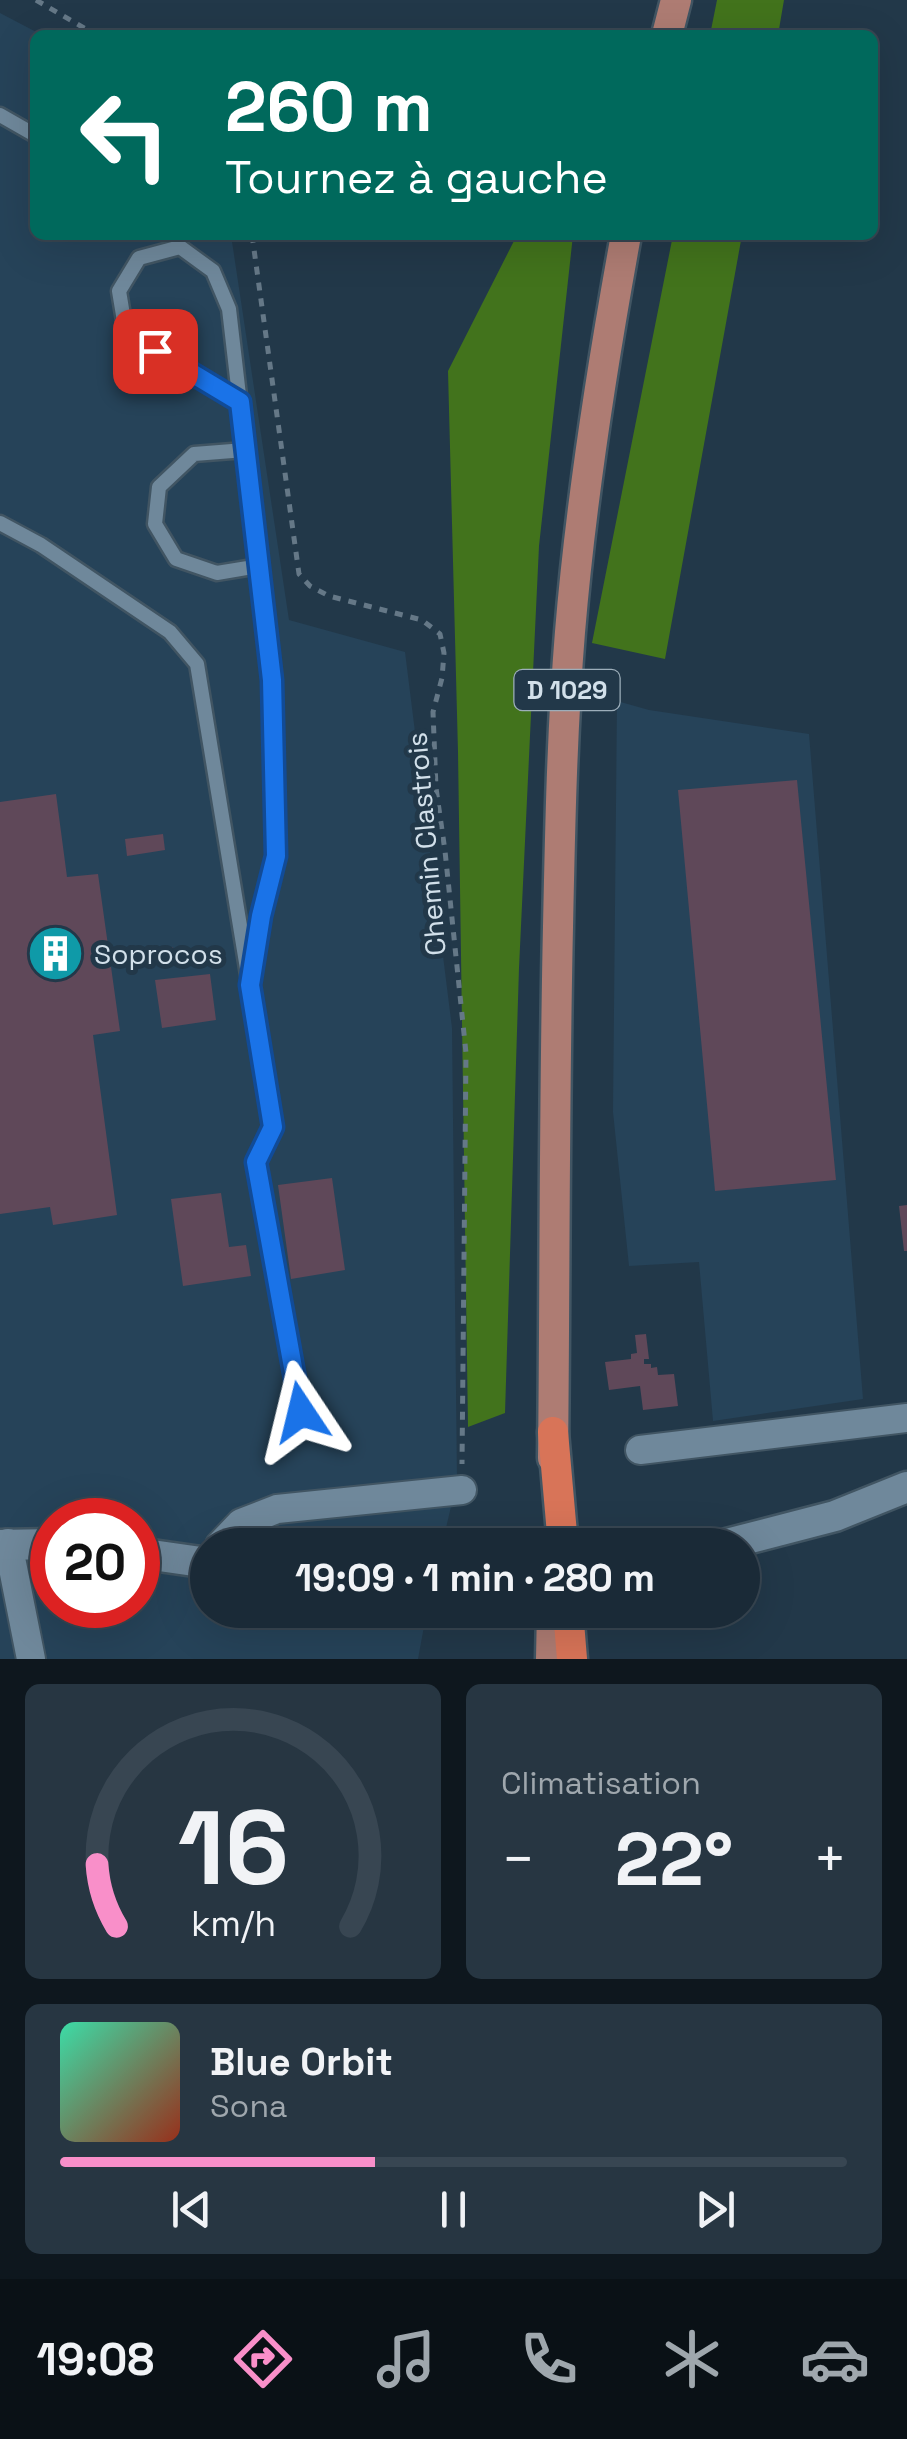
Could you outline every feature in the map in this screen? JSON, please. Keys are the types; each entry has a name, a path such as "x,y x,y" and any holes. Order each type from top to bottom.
{"highway":[{"path":"553,1432 561,1528"},
{"path":"569,1628 572,1659"}],"main road":[{"path":"669,30 676,0"},
{"name":"D 1029","path":"552,1528 560,820 570,632 589,456 625,240"},
{"path":"551,1659 552,1628"}],"street":[{"path":"640,1450 907,1418"},
{"path":"760,1535 835,1516 907,1487"},
{"path":"237,1528 277,1509 462,1490"},
{"path":"30,1544 4,1544 31,1659"},
{"path":"160,1554 190,1556"}],"lane":[{"path":"0,115 30,132"},
{"path":"240,402 155,351 126,327 119,291 139,258 180,246 213,271 228,310 240,402 272,680 276,856 250,985"},
{"path":"245,450 194,454 159,488 154,524 176,559 217,573 259,566"},
{"path":"0,523 41,545 170,632 198,664 273,1127 256,1162 301,1412"}],"path":[{"path":"36,0 87,30"},
{"name":"Chemin Clastrois","path":"253,240 299,574 310,586 329,596 422,620 440,634 444,654 434,712 436,788 466,1052 462,1490"}],"shaded area":[{"path":"0,13 32,30 30,240 232,240 289,620 405,652 452,1028 457,1481 446,1528 190,1528 190,1628 424,1628 418,1659 0,1659"},
{"path":"617,701 649,710 809,734 863,1399 713,1421 699,1262 629,1266 613,1112"}],"green space":[{"path":"717,0 784,0 779,30 711,30"},
{"path":"514,240 572,240 539,546 519,968 505,1413 468,1427 458,752 448,371"},
{"path":"672,240 741,240 665,659 592,643"}],"building":[{"path":"797,780 836,1180 715,1191 678,790"},
{"name":"Soprocos","path":"56,794 67,877 98,874 120,1031 93,1035 117,1215 53,1225 50,1207 0,1214 0,802"},
{"path":"163,834 165,850 127,856 125,839"},
{"path":"173,947 175,962 148,965 146,950"},
{"path":"210,974 216,1020 162,1028 155,980"},
{"path":"332,1178 345,1270 291,1279 278,1185"},
{"path":"221,1193 229,1247 246,1245 251,1276 183,1286 171,1199"},
{"path":"907,1205 907,1251 904,1251 899,1206"},
{"path":"646,1334 649,1359 644,1359 644,1364 657,1367 658,1375 674,1374 678,1406 643,1410 640,1386 609,1390 605,1362 631,1359 631,1354 637,1353 635,1335"}],"place":[{"name":"Soprocos","path":"55,954"}],"route":[{"path":"155,351 240,402 272,680 276,856 250,985 273,1127 256,1162 301,1412"}]}
